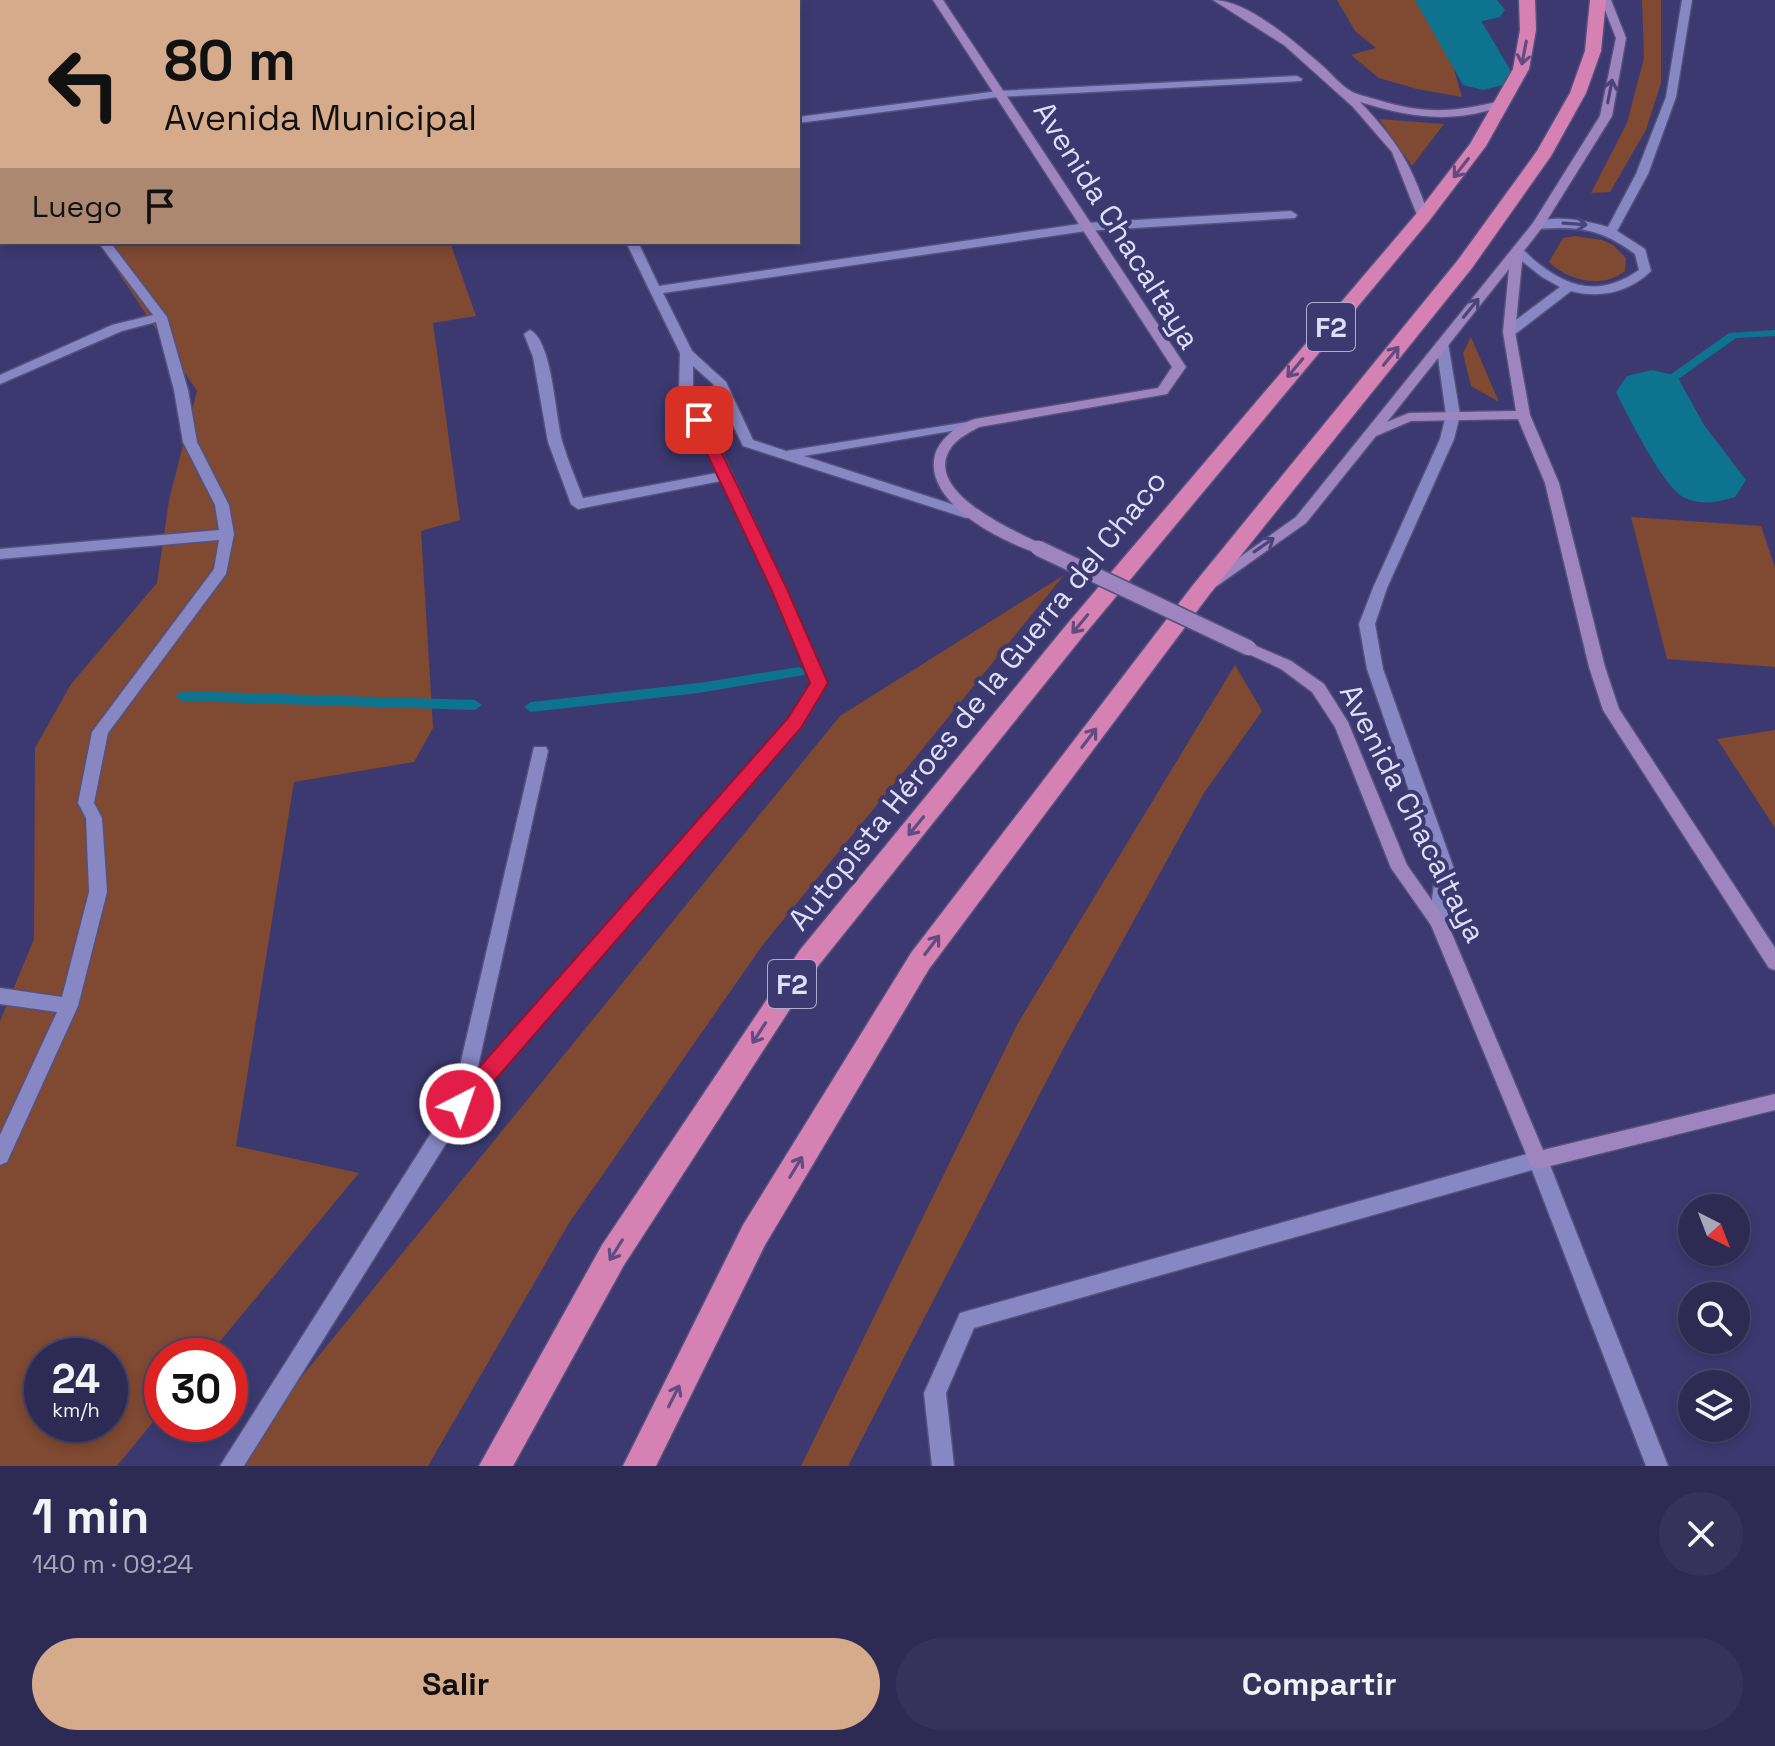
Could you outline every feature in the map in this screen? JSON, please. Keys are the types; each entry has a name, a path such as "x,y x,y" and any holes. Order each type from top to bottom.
{"highway":[{"name":"Autopista Héroes de la Guerra del Chaco","path":"495,1466 613,1255 809,958 1076,629 1423,217 1478,146 1521,69 1528,30 1527,0"},
{"name":"F2","path":"639,1466 754,1235 920,961 1201,590 1465,264 1545,152 1578,93 1593,51 1598,0"}],"street":[{"name":"Avenida Chacaltaya","path":"938,0 1179,367 1162,391 975,423 954,438 943,451 939,472 952,494 971,515 1286,665 1318,688 1342,726 1400,868 1438,922 1538,1160 1657,1466"},
{"path":"1218,0 1264,27 1347,93 1392,144 1405,166 1423,217"},
{"path":"1201,590 1301,520 1538,225 1606,116 1621,38 1606,0"},
{"path":"1612,230 1642,174 1671,97 1687,0"},
{"path":"800,120 998,94 1297,79"},
{"path":"1347,93 1392,108 1425,114 1455,114 1504,103"},
{"path":"655,290 1086,227 1291,215"},
{"path":"1517,251 1540,274 1567,288 1603,291 1629,285 1645,271 1641,252 1612,230 1576,222 1538,225"},
{"path":"0,1156 69,1006 98,892 94,818 86,803 100,732 221,570 227,534 222,505 190,442 181,390 161,317 106,244"},
{"path":"633,244 686,353 719,382 748,443 971,515"},
{"path":"1517,251 1509,332 1523,415 1552,483 1597,667 1611,710 1775,963"},
{"path":"1509,332 1567,288"},
{"path":"0,380 117,328 161,317"},
{"path":"530,334 540,357 555,442 578,504 724,476"},
{"path":"1438,922 1445,869 1375,669 1367,624 1447,439 1453,415 1442,343"},
{"path":"231,1466 460,1104 795,723 819,683 779,589 686,391 686,353"},
{"path":"1373,433 1409,417 1523,415"},
{"path":"782,456 975,423"},
{"path":"0,554 227,534"},
{"path":"460,1104 540,751"},
{"path":"0,996 69,1006"},
{"path":"943,1466 935,1393 967,1320 1538,1160 1775,1102"}],"shaded area":[{"path":"1337,0 1421,0 1449,52 1462,97 1379,78 1351,55 1376,48 1355,31"},
{"path":"1642,0 1661,0 1661,83 1646,130 1610,192 1591,193 1627,123 1644,58"},
{"path":"1379,119 1444,124 1412,166"},
{"path":"1575,236 1613,245 1626,258 1625,271 1616,277 1596,281 1576,278 1557,269 1549,262 1563,238"},
{"path":"99,244 451,244 476,316 433,323 460,520 421,531 433,728 414,762 294,782 236,1146 359,1173 223,1338 144,1338 144,1433 117,1466 0,1466 0,1021 34,939 35,748 71,684 157,583 169,500 197,391"},
{"path":"1471,337 1499,402 1471,386 1463,353"},
{"path":"1631,517 1761,526 1775,567 1775,667 1667,659"},
{"path":"1064,575 762,946 569,1223 428,1466 229,1466 840,716"},
{"path":"1235,665 1262,711 1204,793 1062,1051 848,1466 801,1466 1018,1023"},
{"path":"1775,730 1775,828 1717,739"}],"waterway":[{"path":"1442,0 1483,73"},
{"path":"1453,16 1489,10 1480,0"},
{"path":"1652,392 1733,335 1775,333"},
{"path":"1652,392 1672,433 1708,480"},
{"path":"531,707 699,688 799,672"},
{"path":"182,696 475,705"}],"route":[{"path":"460,1104 795,723 819,683 779,589 699,420"}]}
